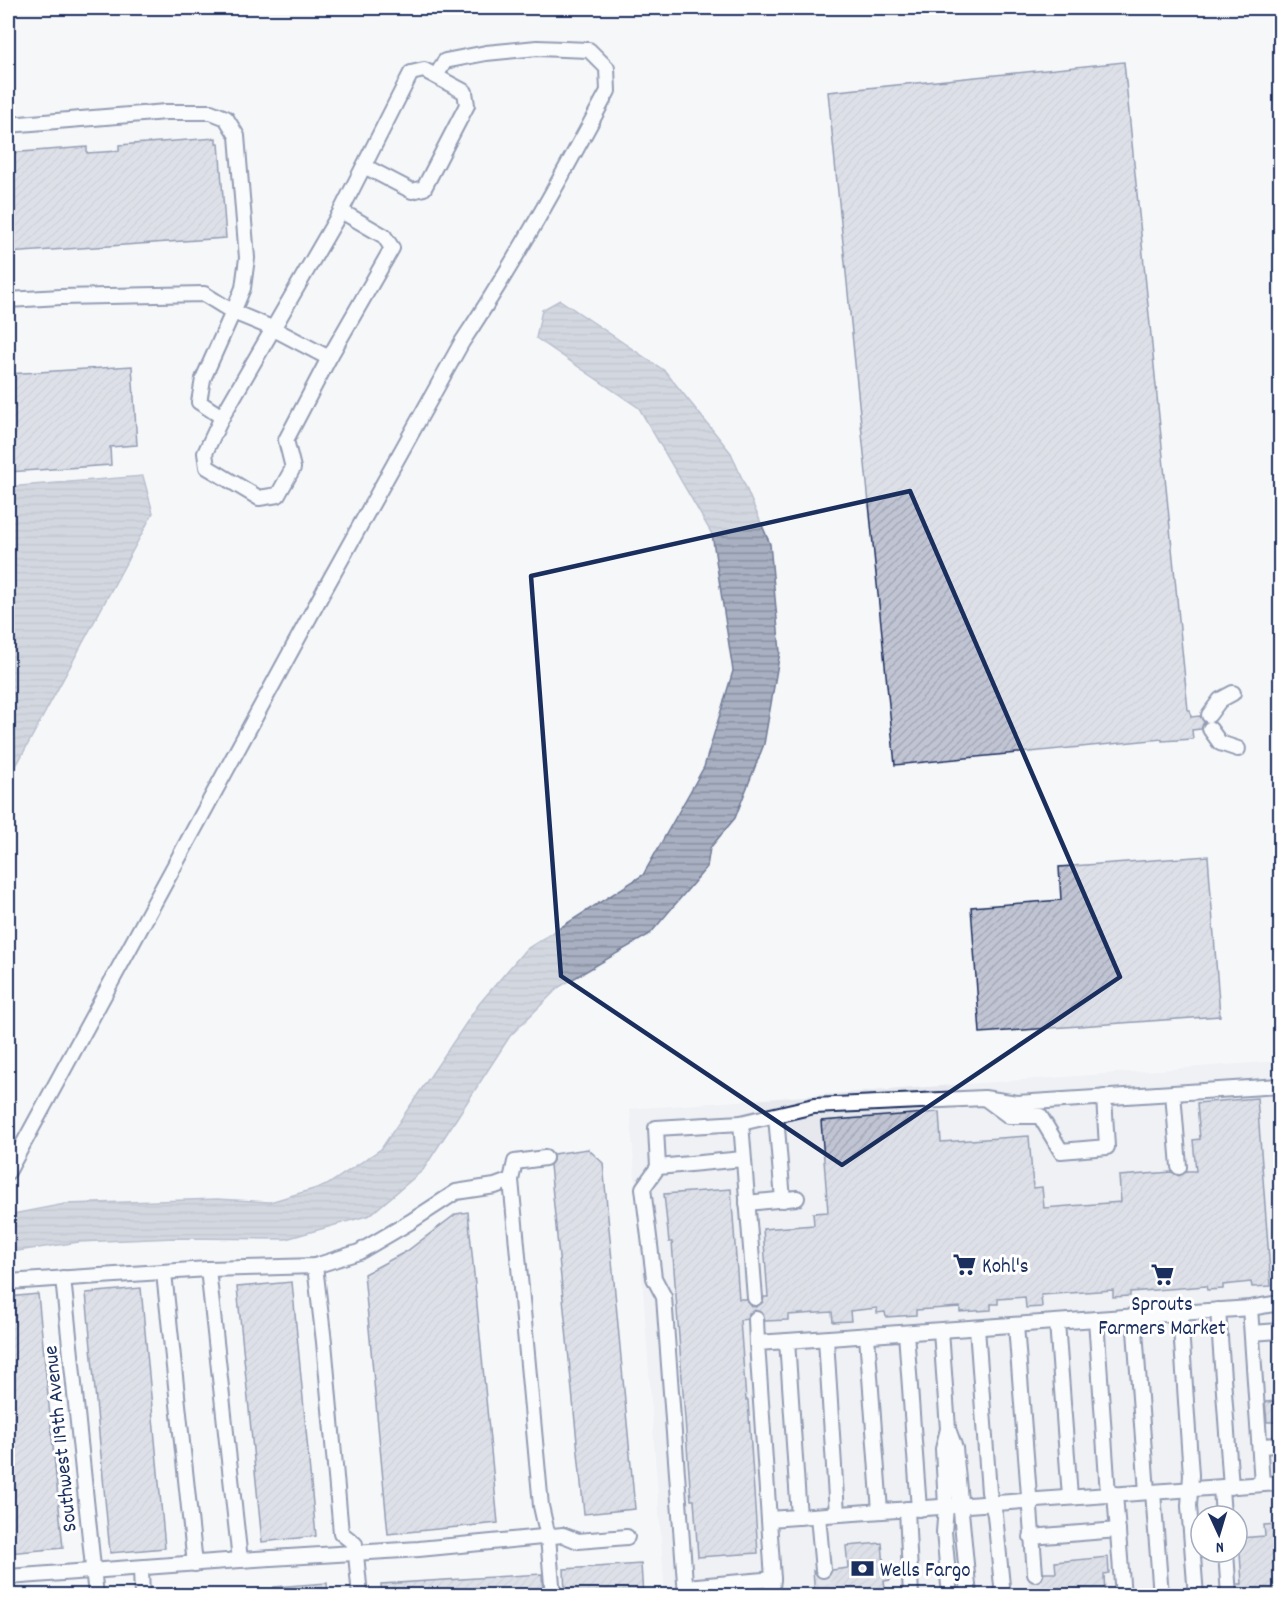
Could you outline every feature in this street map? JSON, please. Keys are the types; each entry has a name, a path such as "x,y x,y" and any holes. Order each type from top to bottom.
{"street":[{"path":"8,1172 457,352 510,265 608,91 607,69 589,50 537,48 486,53 445,61 436,76"},
{"path":"341,211 384,237 392,248 329,358 286,440 293,468 278,495 259,498 207,467 205,453 222,417 341,211 411,73 424,70 465,92 467,105 424,188 412,191 364,166"},
{"path":"8,125 166,112 211,112 226,118 237,136 247,258 243,288 203,379 200,402 222,417"},
{"path":"8,300 204,294 233,312 272,328 329,358"},
{"path":"1233,693 1220,700 1210,722 1220,743 1238,749"},
{"path":"774,1579 686,1591 664,1297 654,1278 643,1188 658,1167 656,1128 741,1123 814,1106 984,1098 1017,1103 1281,1086"},
{"path":"1173,1092 1179,1167"},
{"path":"984,1098 1009,1116 1040,1116 1061,1151 1107,1147 1104,1097"},
{"path":"747,1203 790,1199 776,1116"},
{"path":"741,1123 755,1298"},
{"path":"544,1158 515,1162 511,1180 542,1506 548,1537 553,1596"},
{"path":"658,1167 743,1159"},
{"path":"8,1282 208,1269 315,1266 359,1252 456,1192 495,1186 511,1180"},
{"path":"315,1266 341,1533 355,1544 360,1596"},
{"path":"208,1269 240,1560"},
{"path":"164,1273 195,1564"},
{"name":"Southwest 119th Avenue","path":"63,1278 96,1596"},
{"path":"757,1343 1134,1317 1250,1308 1281,1303"},
{"path":"1250,1308 1262,1485"},
{"path":"1218,1310 1226,1487 1224,1504"},
{"path":"1180,1313 1191,1475 1190,1506 1196,1596"},
{"path":"1134,1317 1161,1596"},
{"path":"756,1318 774,1579 771,1596"},
{"path":"1096,1319 1111,1494 1118,1530 1123,1596"},
{"path":"1057,1322 1070,1497"},
{"path":"1016,1325 1035,1574"},
{"path":"977,1328 989,1492 995,1515 1003,1596"},
{"path":"941,1330 948,1429 955,1448 953,1506 969,1596"},
{"path":"1252,1333 1281,1331"},
{"path":"906,1333 913,1509 911,1596"},
{"path":"867,1336 880,1510"},
{"path":"826,1339 837,1514"},
{"path":"787,1341 800,1517"},
{"path":"1260,1446 1281,1445"},
{"path":"769,1519 1281,1483"},
{"path":"950,1596 944,1532 953,1506"},
{"path":"818,1516 823,1570"},
{"path":"1032,1537 1118,1530"},
{"path":"8,1577 356,1554 563,1534 578,1541 627,1537"},
{"path":"1227,1564 1229,1596"},
{"path":"141,1569 142,1596"}],"highlighted area":[{"path":"910,491 1120,977 842,1165 561,976 531,576"}],"shaded area":[{"path":"1280,1061 1280,1595 665,1595 630,1109"}],"water":[{"path":"560,300 665,371 731,453 770,544 780,652 764,744 735,818 710,848 707,867 650,934 559,987 510,1036 423,1170 370,1215 286,1239 175,1238 79,1242 11,1252 8,1233 13,1214 65,1204 217,1199 270,1202 327,1185 381,1149 479,1004 525,950 643,875 704,767 733,671 712,534 639,408 536,338 542,310"},
{"path":"143,476 153,513 8,781 8,487"}],"building":[{"path":"1124,62 1188,710 1190,710 1191,717 1200,716 1204,722 1201,729 1192,730 1193,739 1162,741 1162,739 895,765 828,92"},
{"path":"216,138 216,143 219,143 226,238 8,253 8,153 87,147 87,153 119,151 119,145"},
{"path":"132,366 137,445 110,447 111,465 8,472 8,374"},
{"path":"1208,856 1220,1016 980,1033 971,907 1061,900 1059,867"},
{"path":"1257,1098 1271,1286 1252,1287 1251,1282 1223,1285 1223,1289 1207,1290 1206,1286 1130,1292 1130,1296 1113,1297 1113,1290 1041,1295 1042,1307 1026,1308 1025,1297 998,1299 998,1304 991,1304 991,1310 960,1312 960,1307 916,1310 916,1315 886,1317 885,1312 877,1313 877,1308 850,1311 851,1321 833,1322 832,1312 788,1315 788,1320 765,1321 763,1314 755,1310 748,1314 747,1319 740,1320 746,1400 748,1400 758,1553 698,1557 694,1500 691,1500 672,1242 669,1242 664,1194 731,1189 739,1299 746,1299 751,1306 756,1307 763,1302 764,1297 768,1297 763,1229 814,1225 813,1213 828,1212 821,1121 939,1112 941,1142 1029,1136 1033,1188 1042,1187 1044,1208 1121,1202 1119,1176 1172,1172 1179,1176 1187,1171 1196,1171 1193,1140 1200,1139 1197,1103"},
{"path":"588,1149 603,1163 635,1509 584,1514 550,1165 553,1161 553,1154"},
{"path":"468,1212 498,1523 388,1534 364,1274 407,1251 456,1214"},
{"path":"292,1282 316,1536 262,1542 237,1287"},
{"path":"141,1288 165,1548 110,1553 86,1293"},
{"path":"38,1294 63,1548 8,1553 8,1297"},
{"path":"1281,1401 1281,1422 1267,1422 1265,1402"},
{"path":"1281,1524 1279,1596 1238,1596 1237,1584 1242,1584 1241,1564 1249,1564 1249,1537 1265,1536 1264,1525"},
{"name":"Wells Fargo","path":"882,1543 884,1566 889,1566 890,1580 884,1581 886,1596 850,1596 850,1594 815,1596 813,1571 820,1578 828,1578 832,1570 848,1568 846,1546"},
{"path":"1108,1557 1109,1573 1104,1574 1105,1596 1032,1596 1031,1582 1041,1581 1044,1573 1056,1573 1055,1562"},
{"path":"641,1564 643,1596 565,1596 564,1569"},
{"path":"542,1574 543,1596 382,1596 381,1584"},
{"path":"327,1583 328,1596 274,1596 274,1587"}],"tunnel":[{"path":"823,1570 825,1596"},
{"path":"1035,1574 1036,1596"}],"place":[{"name":"Kohl's","path":"964,1265"},
{"name":"Sprouts Farmers Market","path":"1162,1275"},
{"name":"Wells Fargo","path":"862,1569"}]}
